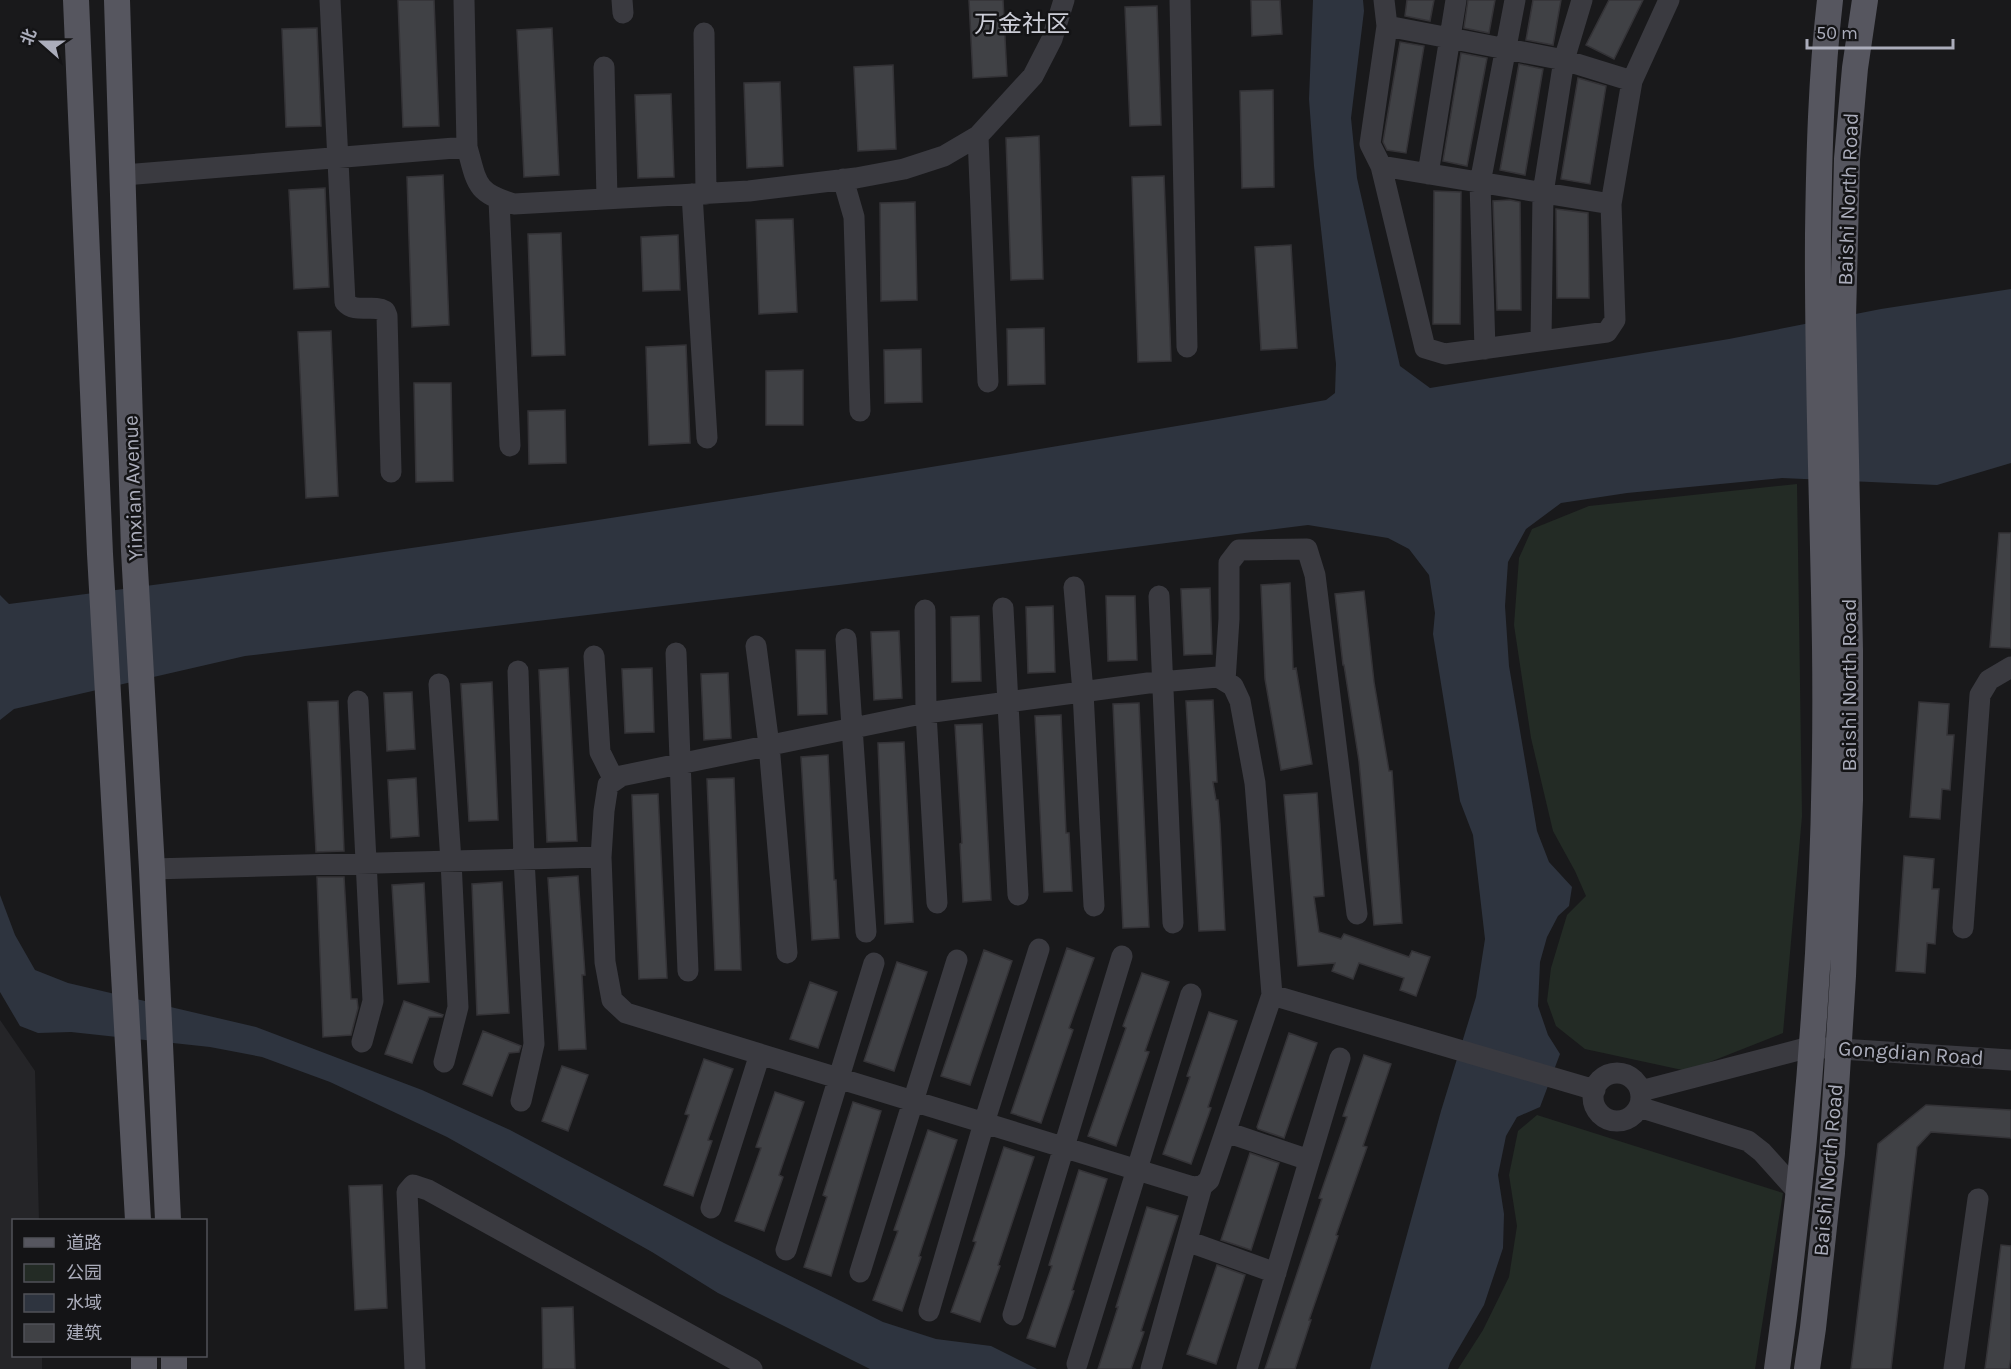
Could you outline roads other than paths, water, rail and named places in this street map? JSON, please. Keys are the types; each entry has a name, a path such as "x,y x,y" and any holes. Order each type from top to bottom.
{"main road":[{"name":"Yinxian Avenue","path":"76,0 100,554 138,1219"},
{"name":"Yinxian Avenue","path":"117,0 134,551 152,869 168,1219"},
{"name":"Baishi North Road","path":"1777,1369 1810,1047 1824,801 1825,650 1818,322 1819,160 1830,0"},
{"name":"Baishi North Road","path":"1807,1369 1832,1153 1850,800 1850,650 1843,318 1847,159 1855,68 1865,0"}],"street":[{"path":"330,0 345,302 349,307 381,308 385,310 387,316 391,472"},
{"path":"464,0 467,147 476,179 488,196 514,204 749,191 904,169 944,156 978,136 1033,76 1052,39 1064,0"},
{"path":"1180,0 1186,347"},
{"path":"1384,0 1387,26 1370,144 1381,166 1425,348 1445,354 1607,332 1615,320 1611,204 1632,81 1669,0"},
{"path":"1428,174 1456,0"},
{"path":"1485,349 1480,183 1515,0"},
{"path":"1541,341 1543,193 1564,60 1582,0"},
{"path":"1387,26 1564,60 1632,81"},
{"path":"704,33 699,194 707,438"},
{"path":"604,67 607,199"},
{"path":"978,136 987,382"},
{"path":"124,175 467,147"},
{"path":"1381,166 1611,204"},
{"path":"843,179 854,217 860,411"},
{"path":"499,200 510,446"},
{"path":"1225,681 1229,620 1229,563 1239,549 1308,549 1315,575 1357,914"},
{"path":"1074,586 1083,692 1094,906"},
{"path":"1159,596 1173,923"},
{"path":"1003,608 1018,895"},
{"path":"925,610 926,714 937,903"},
{"path":"846,639 866,932"},
{"path":"756,646 769,746 787,953"},
{"path":"676,653 688,971"},
{"path":"594,656 600,752 614,780"},
{"path":"1963,928 1980,695 1989,680 2011,668"},
{"path":"518,670 524,859 534,1044 521,1101"},
{"path":"1151,1369 1202,1186 1209,1180 1272,995 1255,783 1240,701 1233,686 1218,677 1164,681 926,714 621,776 608,785 601,857 605,962 612,1000 626,1013 1063,1148 1193,1187 1202,1186"},
{"path":"439,684 458,1007 444,1062"},
{"path":"358,701 373,1001 362,1042"},
{"path":"152,869 601,857"},
{"path":"929,1311 984,1123 1039,949"},
{"path":"1013,1315 1122,956"},
{"path":"860,1272 957,960"},
{"path":"786,1250 874,963"},
{"path":"1077,1364 1191,994"},
{"path":"1272,995 1595,1089"},
{"name":"Gongdian Road","path":"1640,1099 1810,1047 2011,1060"},
{"path":"711,1208 760,1054"},
{"path":"1247,1369 1340,1058"},
{"path":"1640,1099 1629,1118 1621,1121 1605,1118 1594,1106 1595,1089 1604,1078 1618,1073 1632,1079 1640,1099 1748,1141 1762,1152 1797,1191"},
{"path":"1226,1132 1309,1160"},
{"path":"415,1369 407,1192 413,1185 428,1190 752,1369"},
{"path":"1954,1369 1978,1199"},
{"path":"1187,1241 1276,1272"}],"water":[{"path":"1313,0 1363,0 1364,11 1351,118 1357,178 1400,366 1430,388 1729,339 1881,309 2011,289 2011,463 1937,485 1782,478 1627,493 1561,503 1526,529 1508,562 1505,606 1509,666 1537,831 1549,862 1572,887 1569,906 1558,916 1547,937 1540,962 1538,1006 1548,1035 1560,1054 1540,1107 1517,1117 1506,1136 1498,1175 1504,1214 1503,1248 1484,1305 1448,1369 1370,1369 1441,1111 1476,997 1485,939 1473,835 1460,801 1433,634 1435,613 1429,575 1409,549 1388,538 1308,525 839,585 245,656 14,709 0,720 0,595 9,604 384,552 758,495 1326,400 1335,393 1336,364 1314,166 1309,99"},
{"path":"0,895 15,935 35,970 68,983 256,1027 422,1090 510,1130 724,1243 883,1322 936,1339 991,1346 1037,1369 870,1369 718,1293 652,1252 447,1137 330,1082 262,1057 210,1047 71,1032 38,1033 20,1026 0,992"}],"district":[{"name":"万金社区","path":"1022,24"}]}
